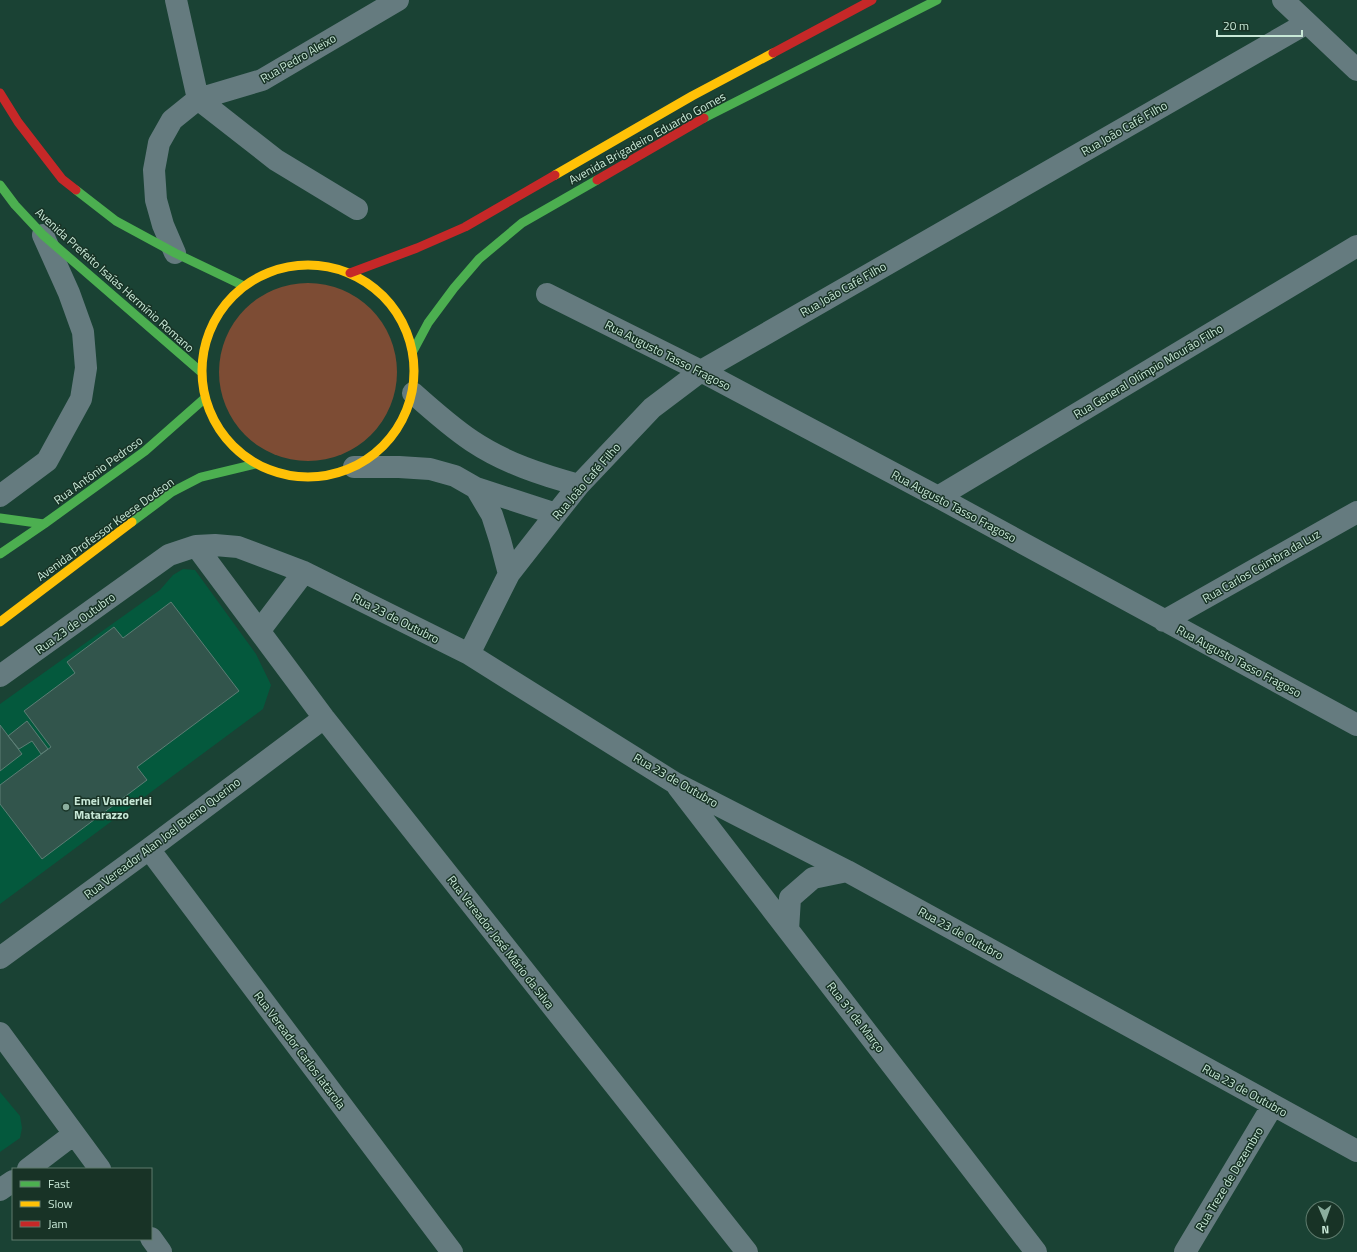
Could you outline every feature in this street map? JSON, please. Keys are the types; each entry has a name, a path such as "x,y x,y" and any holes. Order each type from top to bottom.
{"main road":[{"name":"Avenida Brigadeiro Eduardo Gomes","path":"350,273 417,248 465,227 692,96 872,0"},
{"name":"Avenida Brigadeiro Eduardo Gomes","path":"413,351 428,323 454,288 479,259 522,223 700,120 935,0"},
{"path":"0,93 18,122 62,178 116,221 175,253 244,286"},
{"name":"Avenida Prefeito Isaías Hermínio Romano","path":"0,186 15,205 43,235 200,371"},
{"path":"296,266 324,266 350,273 374,287 393,307 407,331 413,351 415,372 413,393 401,423 381,449 354,467 323,477 288,476 255,464 232,447 215,425 204,399 200,371 204,347 212,323 226,303 244,286 260,276 277,269 296,266"},
{"name":"Rua Antônio Pedroso","path":"0,554 146,451 204,399"},
{"name":"Avenida Professor Keese Dodson","path":"0,622 172,492 201,478 255,464"},
{"path":"0,518 44,524"}],"street":[{"path":"176,0 198,99 276,160 357,209"},
{"name":"Rua Pedro Aleixo","path":"175,253 163,224 156,200 154,170 159,143 172,120 198,99 262,80 398,0"},
{"path":"1283,0 1357,70"},
{"name":"Rua João Café Filho","path":"469,654 509,574 556,514 652,408 701,371 1307,23"},
{"path":"0,496 47,461 81,399 86,368 83,332 69,293 43,235"},
{"name":"Rua General Olímpio Mourão Filho","path":"938,497 1357,246"},
{"name":"Rua Augusto Tasso Fragoso","path":"547,294 701,371 938,497 1357,725"},
{"path":"413,393 442,419 473,442 507,460 542,475 580,486"},
{"path":"354,467 399,467 430,470 455,476 476,488 556,514"},
{"path":"476,488 492,515 509,574"},
{"name":"Rua Carlos Coimbra da Luz","path":"1164,621 1357,512"},
{"name":"Rua 23 de Outubro","path":"0,676 169,556 196,546 215,545 238,547 304,572 469,654 675,783 847,870 1357,1151"},
{"name":"Rua Vereador José Mário da Silva","path":"196,546 324,718 747,1252"},
{"path":"260,630 304,572"},
{"name":"Rua Vereador Alan Joel Bueno Querino","path":"0,958 324,718"},
{"name":"Rua 31 de Março","path":"675,783 1036,1252"},
{"name":"Rua Vereador Carlos Iatarola","path":"149,849 452,1252"},
{"path":"788,930 790,898 813,878 847,870"},
{"path":"0,1032 99,1168"},
{"name":"Rua Treze de Dezembro","path":"1185,1252 1273,1105"},
{"path":"29,1168 74,1134"},
{"path":"0,1190 12,1181"},
{"path":"152,1239 161,1252"}],"shaded area":[{"path":"317,283 342,289 350,293 365,303 377,315 391,338 396,355 396,389 391,406 377,429 365,441 342,455 325,460 299,461 274,455 266,451 251,441 239,429 225,406 220,389 219,363 225,338 229,330 239,315 251,303 274,289 291,284"},
{"name":"Emei Vanderlei Matarazzo","path":"183,569 195,570 256,654 271,685 263,709 0,904 0,704 160,590 173,575"},
{"path":"0,1092 20,1116 22,1128 20,1138 0,1152"}],"building":[{"name":"Emei Vanderlei Matarazzo","path":"171,602 239,691 137,767 147,780 42,859 0,804 0,785 51,747 24,711 75,673 67,662 114,627 123,638"},
{"path":"27,721 48,749 41,754 32,741 19,749 8,736"},
{"path":"0,725 22,754 0,771"}],"traffic: fast":[{"path":"704,118 937,0"},
{"path":"413,351 428,323 454,288 479,259 522,223 597,180"},
{"path":"0,185 15,205 43,235 200,371"},
{"path":"76,190 116,221 175,253 244,286"},
{"path":"0,554 145,451 204,399"},
{"path":"132,522 172,492 201,477 255,464"},
{"path":"0,518 44,524"}],"traffic: slow":[{"path":"555,175 692,96 773,53"},
{"path":"298,265 318,265 339,269 358,277 383,296 396,312 406,330 412,350 414,371 412,392 406,412 396,430 383,446 358,465 339,473 318,477 298,477 277,473 258,465 241,453 226,438 214,421 206,402 202,381 202,361 206,340 214,321 226,304 241,289 258,277 277,269 298,265"},
{"path":"0,622 132,522"}],"traffic: jam":[{"path":"773,53 872,0"},
{"path":"0,93 18,122 62,179 76,190"},
{"path":"597,180 704,118"},
{"path":"350,273 417,248 465,227 555,175"}],"place":[{"name":"Emei Vanderlei Matarazzo","path":"66,807"}]}
